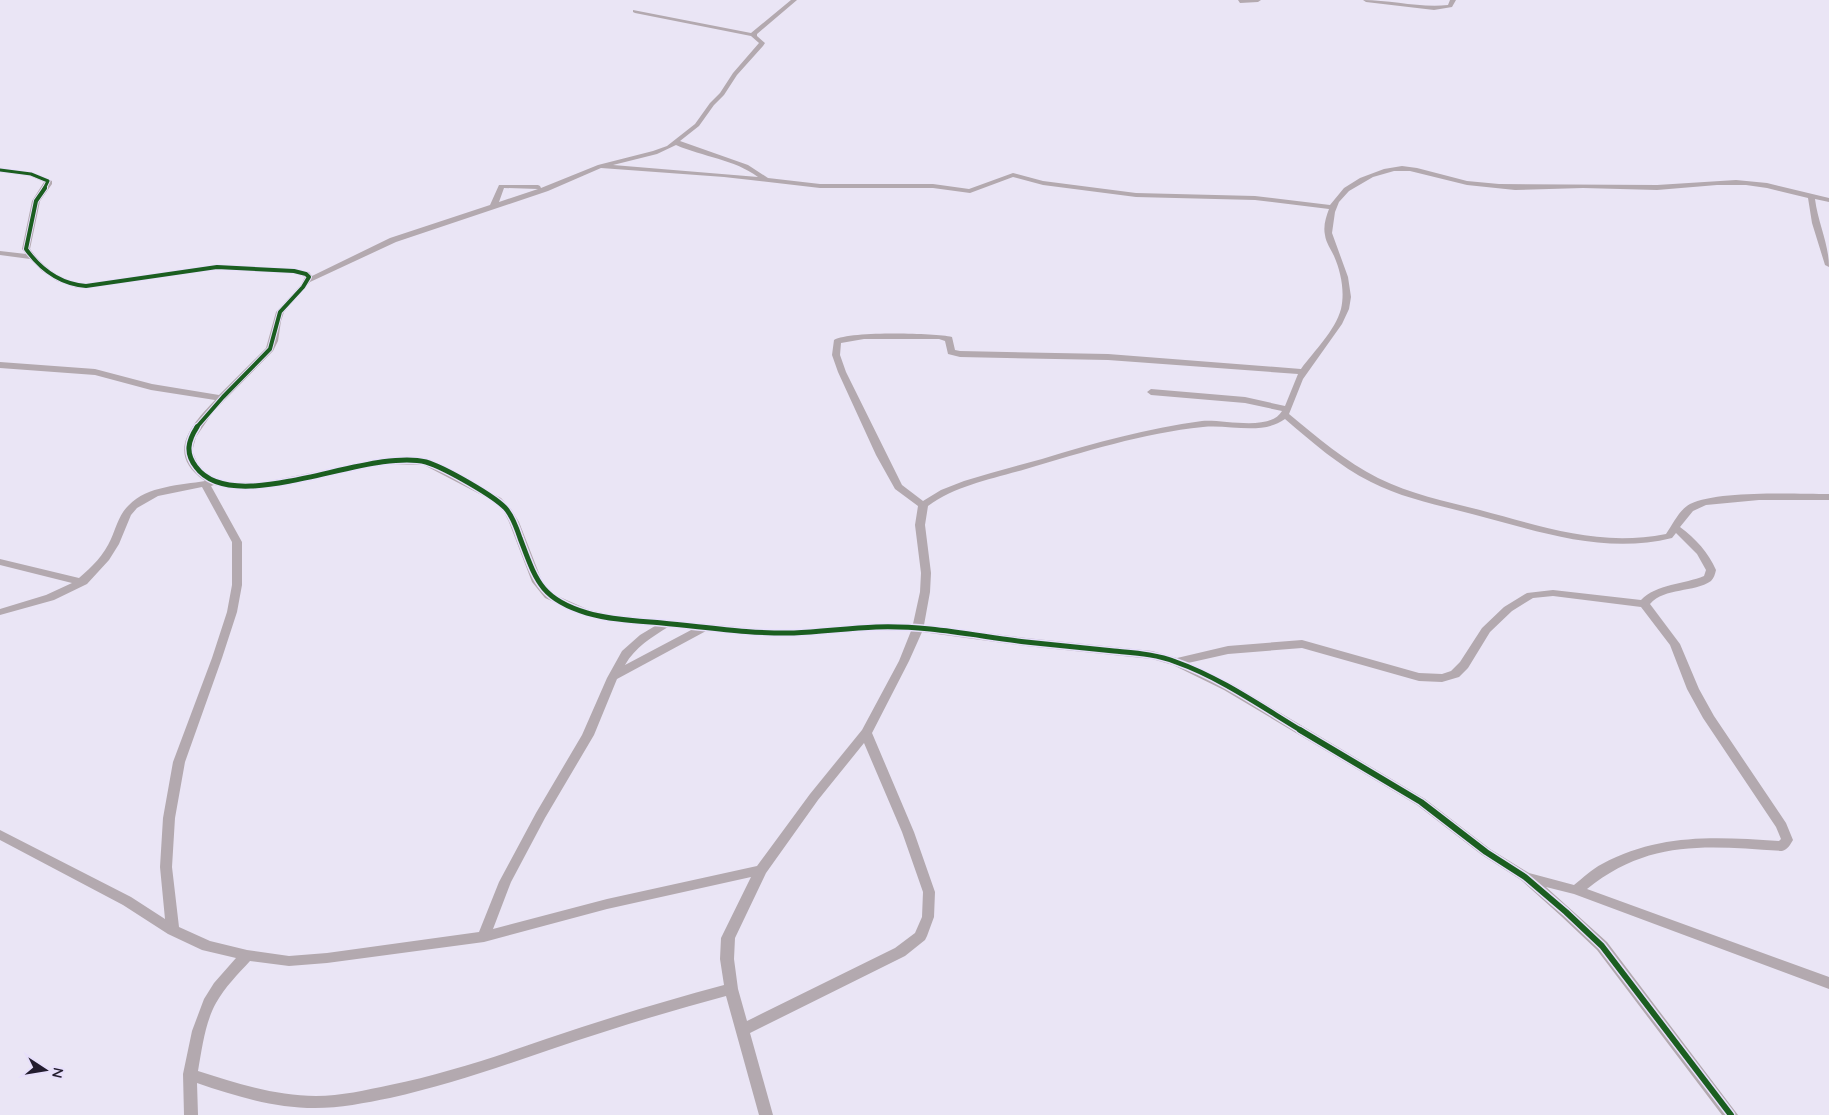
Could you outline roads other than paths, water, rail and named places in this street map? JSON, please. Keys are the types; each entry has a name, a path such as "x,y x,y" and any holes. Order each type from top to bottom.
{"street":[{"path":"754,36 794,0"},
{"path":"1240,1 1258,0"},
{"path":"1366,0 1434,8 1450,6 1453,0"},
{"path":"0,170 31,174 48,181 48,184 36,201 26,249 32,257 62,282 74,286 217,267 282,270 306,277 326,273 394,240 554,185 600,166 662,150 676,142 697,125 722,94 735,74 762,43 754,36 635,11"},
{"path":"676,142 693,150 743,164 752,168 768,181"},
{"path":"637,170 641,156"},
{"path":"600,166 724,175 836,187 933,186 970,191 1013,175 1043,183 1106,192 1200,198 1255,198 1333,207"},
{"path":"766,1115 731,988 727,959 728,938 761,870 814,797 866,733 884,701 918,628 926,582 920,525 923,505 937,494 967,483 1112,441 1200,424 1258,425 1281,419 1286,412 1294,387 1311,358 1342,320 1346,306 1343,270 1328,233 1333,207 1337,199 1354,185 1382,172 1400,168 1412,169 1454,180 1502,187 1651,188 1714,183 1745,183 1778,188 1829,200"},
{"path":"494,205 501,186 530,188 554,185"},
{"path":"1811,197 1812,213 1817,232 1829,265"},
{"path":"0,253 32,257"},
{"path":"172,930 166,867 168,818 179,762 217,658 232,612 237,585 237,542 210,483 192,462 188,448 192,435 222,398 273,345 275,322 279,313 306,277"},
{"path":"923,505 898,487 881,455 842,372 836,355 837,342 840,340 864,337 939,337 949,339 951,352 960,354 1108,357 1303,372"},
{"path":"0,365 95,372 151,387 222,398"},
{"path":"1151,392 1245,400 1286,412 1347,462 1374,480 1406,494 1582,539 1612,541 1655,540 1669,536 1685,513 1704,501 1777,497 1829,497"},
{"path":"0,612 40,603 83,582 102,563 114,544 130,508 138,502 172,489 210,483 243,487 260,486 386,461 426,462 498,500 514,522 537,582 549,596 586,613 611,618 758,632 792,633 878,627 918,628 1026,642 1152,655 1177,662 1228,688 1421,802 1486,852 1525,877 1602,946 1731,1115"},
{"path":"1644,604 1647,599 1655,595 1708,578 1711,570 1706,558 1698,547 1675,528"},
{"path":"0,562 83,582"},
{"path":"1177,662 1228,650 1302,644 1419,677 1442,678 1455,674 1464,665 1486,630 1508,609 1531,595 1553,593 1644,604 1675,644 1693,689 1709,718 1782,826 1787,840 1782,846 1723,841 1683,842 1643,850 1605,868 1576,890"},
{"path":"484,937 506,882 540,816 588,735 612,678 626,654 644,637 667,623"},
{"path":"612,678 706,626"},
{"path":"742,1030 900,952 920,936 928,917 929,892 922,870 866,733"},
{"path":"0,835 127,901 172,930 207,946 247,955 289,960 484,937 607,904 761,870"},
{"path":"1525,877 1576,890 1829,983"},
{"path":"191,1115 190,1074 199,1031 209,1004 218,987 247,955"},
{"path":"190,1074 244,1092 279,1100 316,1102 375,1095 500,1062 618,1021 731,988"}]}
